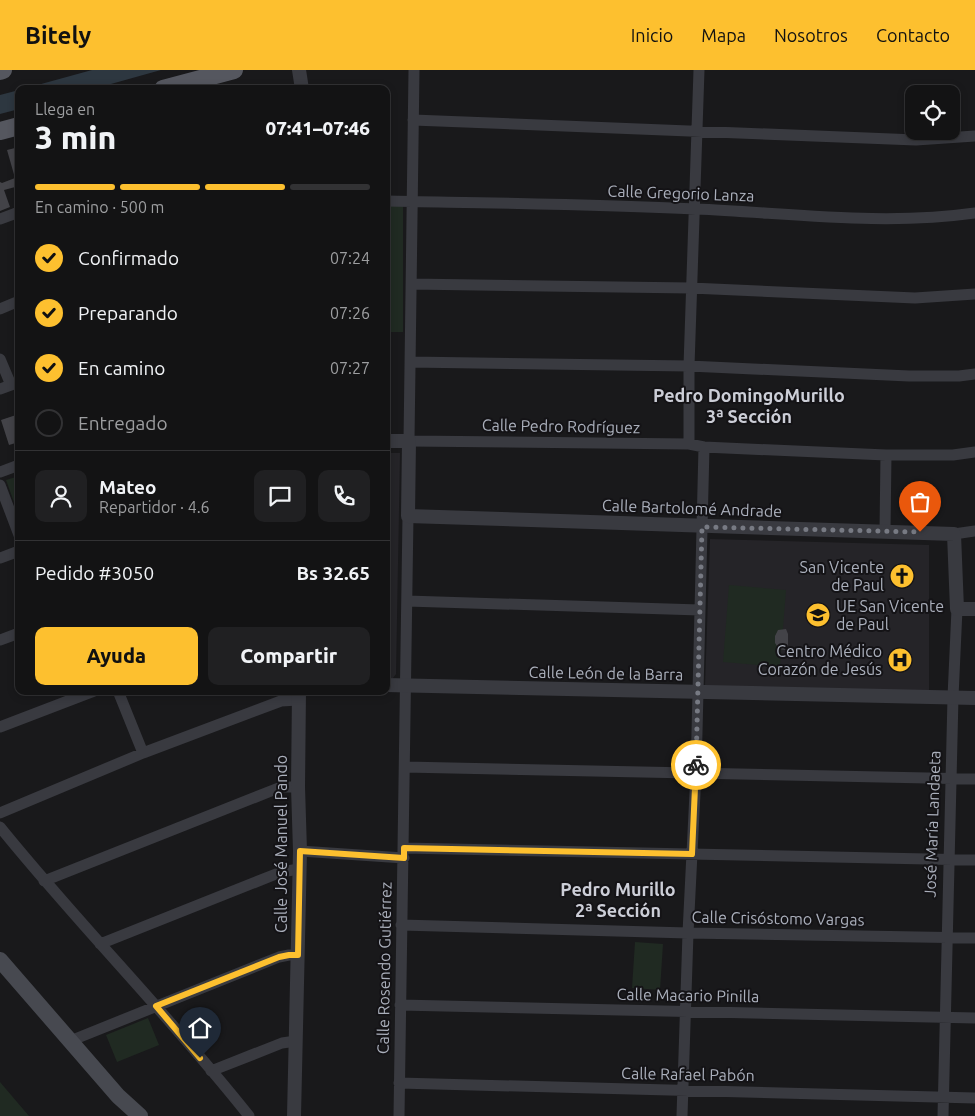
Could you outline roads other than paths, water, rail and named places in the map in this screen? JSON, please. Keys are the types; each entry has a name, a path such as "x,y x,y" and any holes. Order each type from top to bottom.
{"main road":[{"path":"178,85 234,70"},
{"path":"0,131 15,127"},
{"path":"0,960 118,1096 140,1116"}],"street":[{"path":"299,70 301,85"},
{"name":"Calle Rosendo Gutiérrez","path":"399,1116 414,70"},
{"path":"689,444 691,288 699,70"},
{"path":"413,120 916,140 975,136"},
{"name":"Calle Gregorio Lanza","path":"390,200 694,209 883,219 940,218 975,213"},
{"path":"0,219 15,213"},
{"path":"411,284 691,288 915,298 975,294"},
{"path":"0,309 15,303"},
{"path":"0,359 10,385"},
{"path":"410,362 689,366 909,376 959,376 975,374"},
{"name":"Calle Pedro Rodríguez","path":"390,441 689,444 704,447 886,455 953,455 975,452"},
{"path":"682,1116 696,773 704,447"},
{"path":"885,531 886,455"},
{"path":"0,472 15,466"},
{"path":"0,485 15,524"},
{"name":"Calle Bartolomé Andrade","path":"408,516 954,534 975,531"},
{"name":"José María Landaeta","path":"942,1116 957,609 954,534"},
{"path":"0,558 15,552"},
{"path":"407,602 700,610"},
{"path":"957,609 975,609"},
{"path":"0,640 15,634"},
{"name":"Calle León de la Barra","path":"390,685 975,698"},
{"path":"0,727 84,695"},
{"path":"120,695 143,753"},
{"path":"0,813 143,753 298,696"},
{"name":"Calle José Manuel Pando","path":"294,1116 300,851 298,696"},
{"path":"405,767 975,779"},
{"path":"44,881 281,787 298,787"},
{"path":"0,827 44,881 156,1006 249,1116"},
{"path":"300,851 692,854 975,860"},
{"path":"100,944 281,872 299,869"},
{"name":"Calle Crisóstomo Vargas","path":"401,925 975,938"},
{"path":"70,1041 279,957 298,955"},
{"name":"Calle Macario Pinilla","path":"400,1005 975,1018"},
{"path":"211,1071 282,1043 296,1041"},
{"name":"Calle Rafael Pabón","path":"399,1083 975,1098"}],"place":[{"name":"San Vicente de Paul","path":"902,576"},
{"name":"UE San Vicente de Paul","path":"818,615"},
{"name":"Centro Médico Corazón de Jesús","path":"900,660"}],"district":[{"name":"Pedro DomingoMurillo 3ª Sección","path":"749,405"},
{"name":"Pedro Murillo 2ª Sección","path":"618,900"}]}
